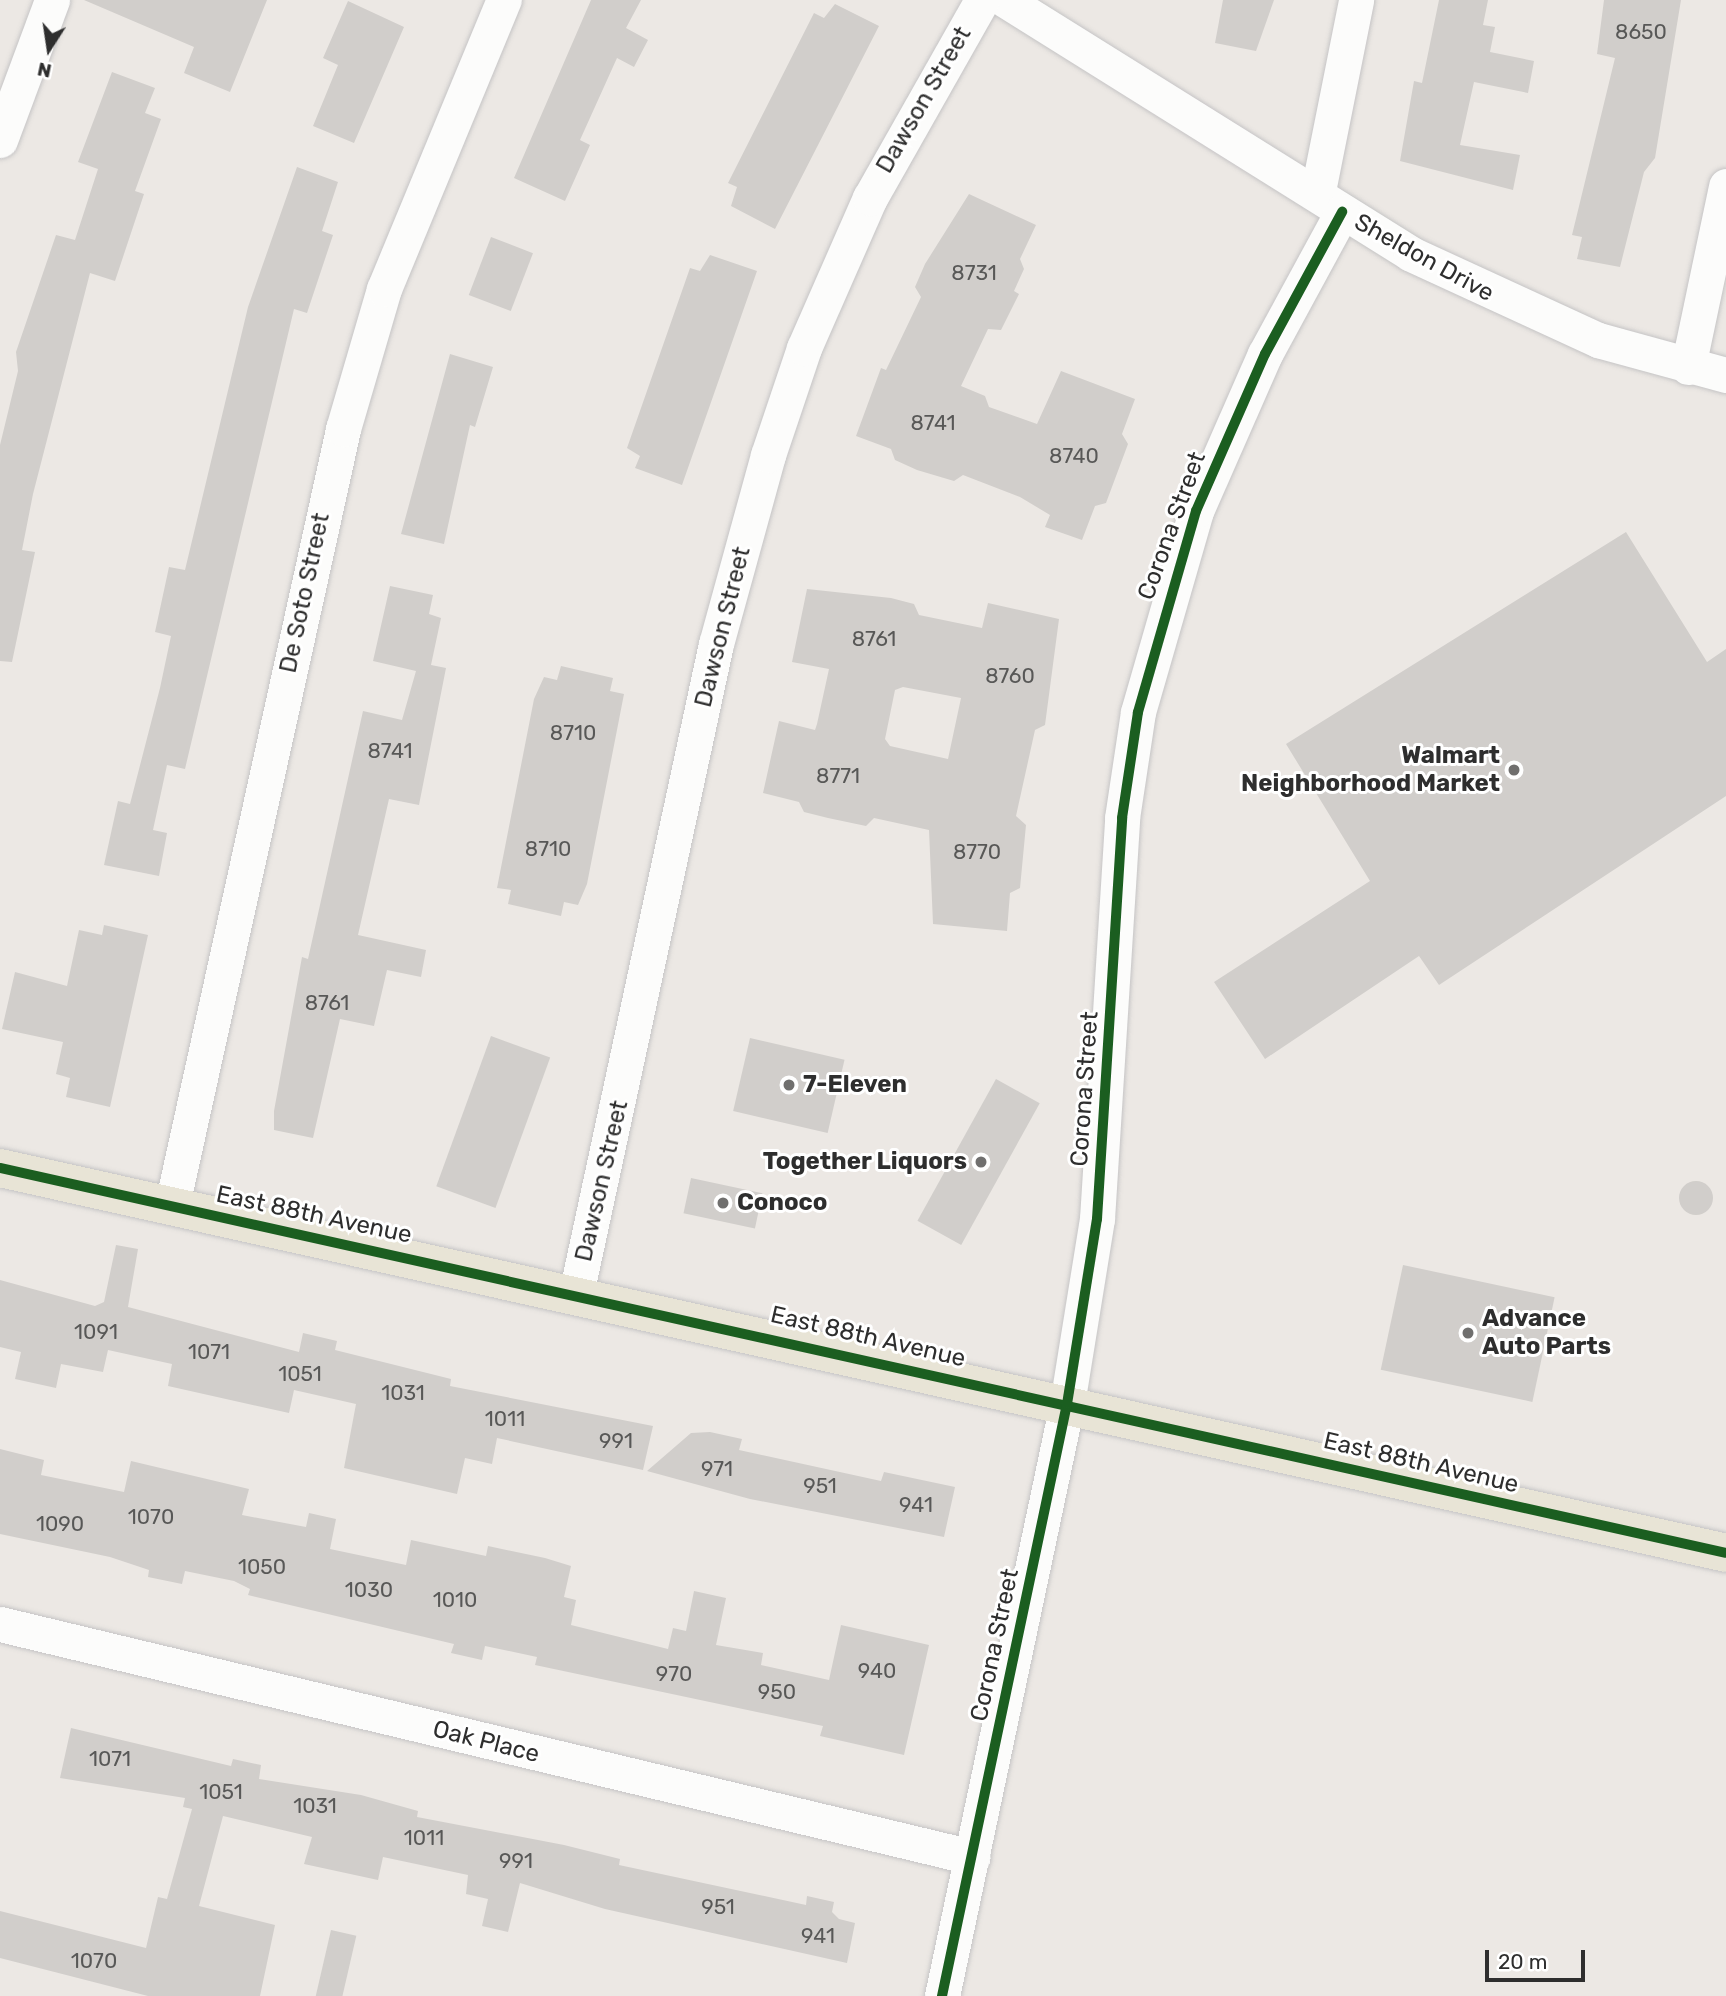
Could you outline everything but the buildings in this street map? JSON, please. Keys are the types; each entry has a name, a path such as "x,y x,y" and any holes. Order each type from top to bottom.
{"main road":[{"name":"East 88th Avenue","path":"0,1168 576,1294 1726,1553"}],"street":[{"path":"0,140 52,0"},
{"name":"De Soto Street","path":"172,1205 343,429 394,264 504,0"},
{"name":"Dawson Street","path":"576,1294 716,643 768,455 809,336 870,198 982,0"},
{"name":"Sheldon Drive","path":"1005,0 1330,202 1503,301 1688,367 1726,375"},
{"name":"Corona Street","path":"942,1996 1067,1404 1097,1219 1122,818 1138,712 1196,511 1330,202 1356,0"},
{"path":"1688,367 1726,186"},
{"name":"Oak Place","path":"0,1624 972,1857"}],"cycle path":[{"path":"942,1996 1067,1404 1097,1219 1122,818 1138,712 1196,511 1265,354 1342,212"},
{"path":"0,1168 1726,1553"}],"place":[{"name":"Walmart Neighborhood Market","path":"1514,770"},
{"name":"7-Eleven","path":"789,1085"},
{"name":"Together Liquors","path":"981,1162"},
{"name":"Conoco","path":"723,1203"},
{"name":"Advance Auto Parts","path":"1468,1333"}]}
